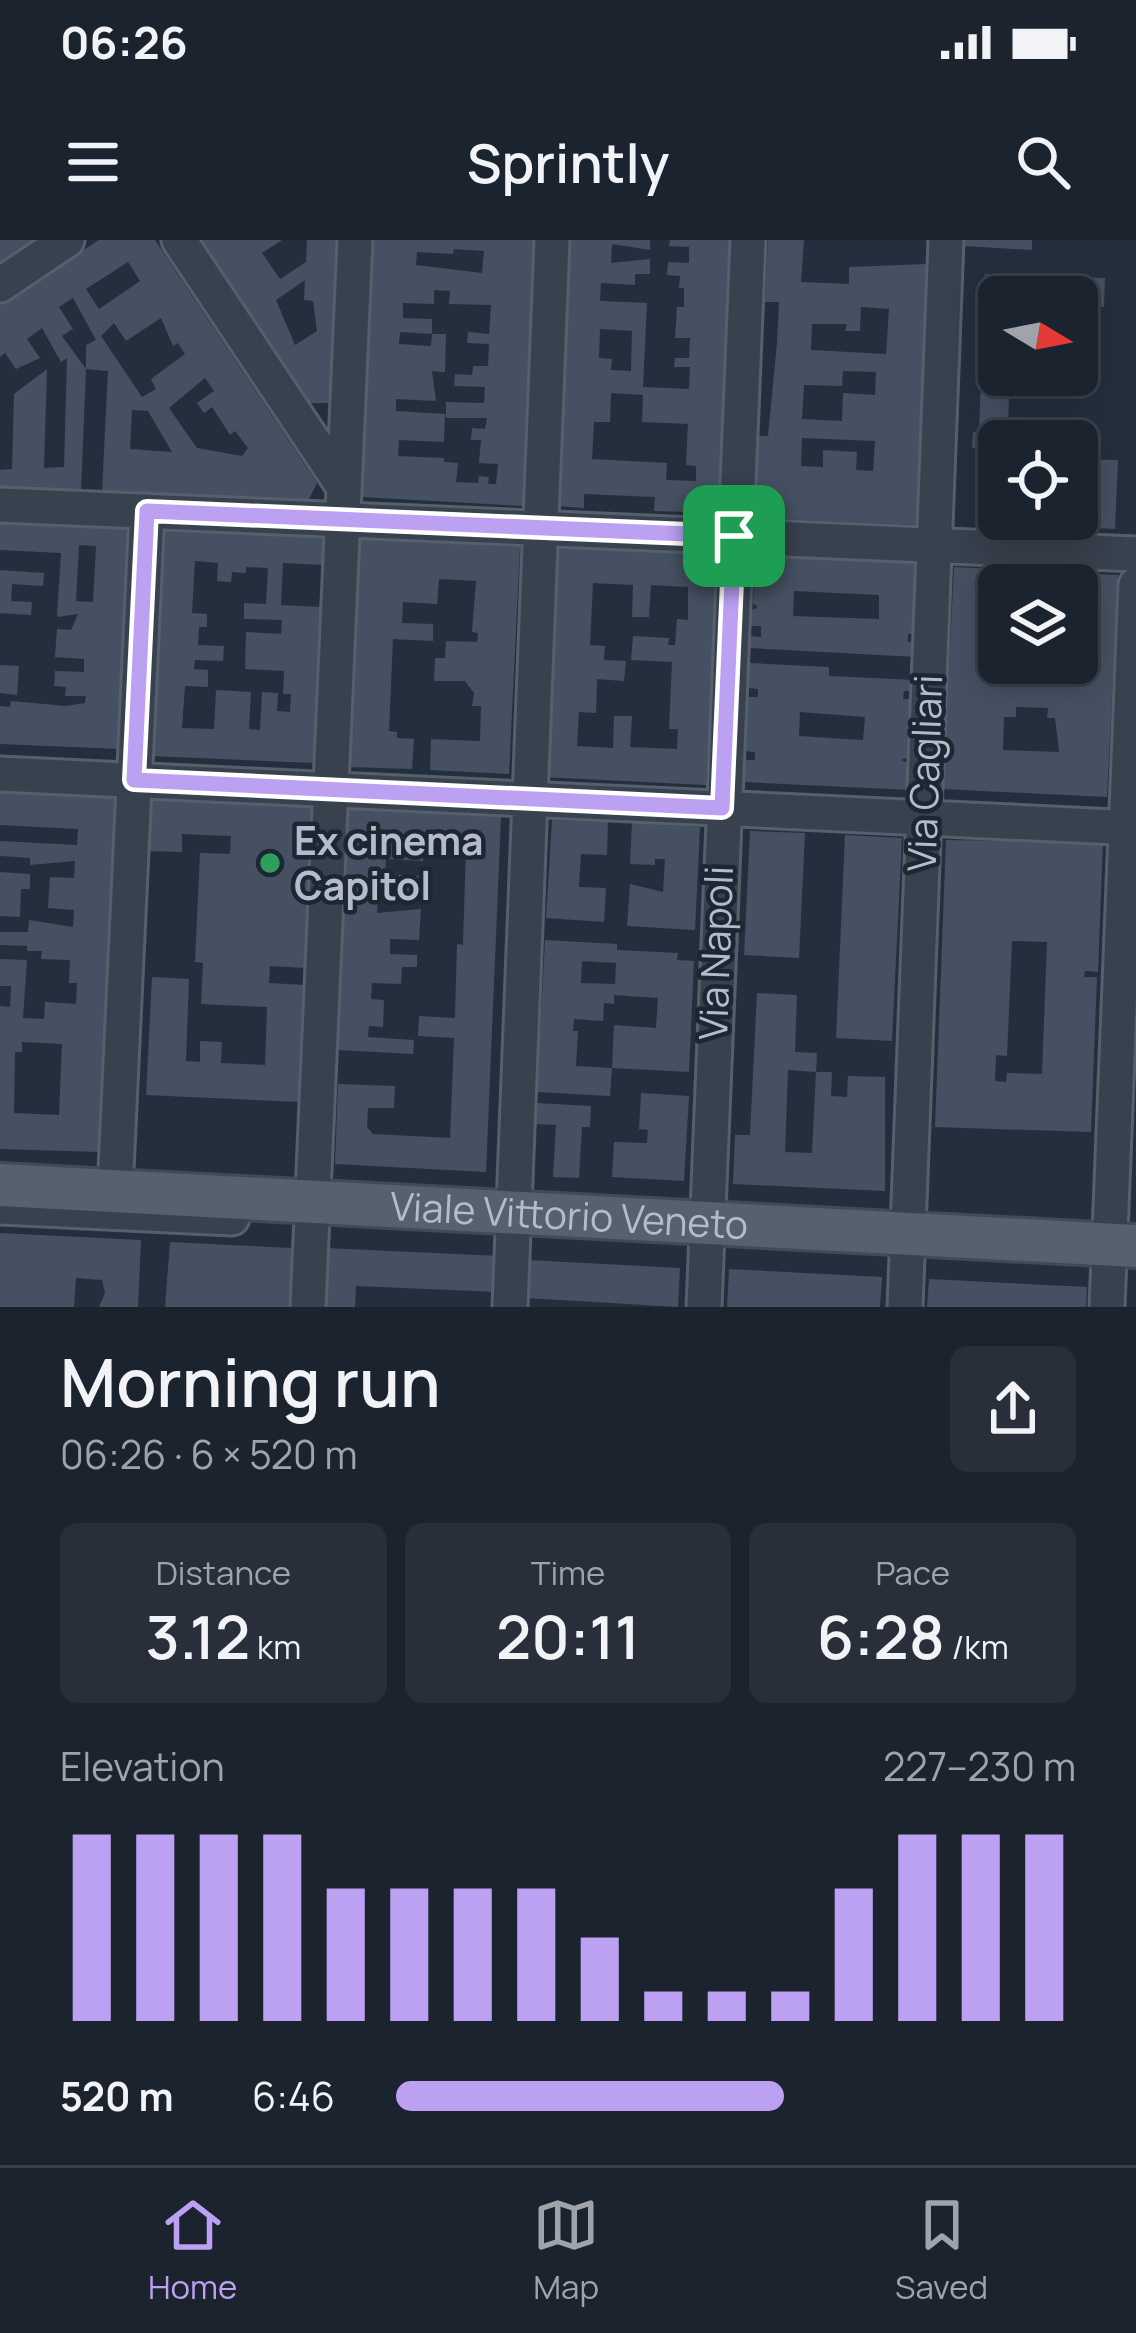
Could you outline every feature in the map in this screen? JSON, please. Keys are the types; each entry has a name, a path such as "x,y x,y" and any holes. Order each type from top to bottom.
{"main road":[{"name":"Viale Vittorio Veneto","path":"0,1185 116,1191 312,1212 1123,1253"}],"street":[{"path":"0,285 67,240"},
{"path":"179,240 343,503"},
{"path":"308,1307 355,240"},
{"path":"510,1307 552,240"},
{"name":"Via Napoli","path":"704,1307 748,240"},
{"name":"Via Cagliari","path":"905,1307 946,240"},
{"path":"0,505 147,511 343,503 541,528 1136,554"},
{"path":"116,1191 147,511"},
{"path":"1107,1307 1123,1253 1136,585"},
{"path":"0,764 135,775 1131,823"},
{"path":"0,774 135,775"},
{"path":"0,1207 312,1212"}],"building":[{"path":"0,240 35,240 0,264"},
{"path":"99,240 155,240 317,483 308,501 102,492 108,371 86,369 81,491 0,488 0,470 12,469 14,394 47,369 44,468 64,467 67,358 61,362 42,328 27,339 40,358 16,369 5,353 0,357 0,304","holes":["128,262 140,281 99,309 86,289","73,298 96,340 86,345 86,369 62,336 73,329 59,307","161,318 173,346 178,343 185,354 151,379 156,389 142,397 101,336 114,323 126,341","205,378 214,391 197,403 204,413 212,407 230,435 235,431 248,448 242,456 197,448 169,408","132,410 148,411 172,452 130,449"]},
{"path":"200,240 282,240 262,253 280,279 306,262 307,240 338,240 330,403 308,403","holes":["305,280 304,300 313,301 317,331 295,345 276,300"]},
{"path":"372,240 537,240 523,506 361,497","holes":["454,249 484,251 482,273 416,265 417,252 453,254","434,290 450,291 449,304 491,305 489,334 468,332 467,343 489,344 488,366 473,366 472,375 455,374 454,386 485,387 484,403 446,402 446,418 487,418 485,429 472,428 471,440 481,440 479,463 498,464 496,484 479,476 478,483 456,482 458,463 444,462 444,458 398,456 399,440 444,442 445,414 396,411 396,399 436,401 432,371 445,372 446,334 432,334 432,319 403,318 403,303 434,304","400,332 432,334 431,346 399,344"]},
{"path":"570,240 650,240 650,250 612,244 611,263 650,259 650,274 635,274 635,285 601,283 600,301 647,303 643,387 689,389 690,367 674,367 675,358 689,358 690,338 675,338 684,288 679,288 680,276 667,275 668,262 689,263 689,247 669,246 670,240 731,240 719,513 654,511 655,497 584,494 584,508 557,506","holes":["600,329 632,331 631,371 611,370 612,359 599,358","611,393 643,395 642,422 688,424 686,465 696,466 696,481 666,480 667,463 592,459 594,422 610,422"]},
{"path":"768,240 804,240 801,282 849,284 849,267 928,264 917,525 755,518 759,436 768,436 779,302 765,302","holes":["861,307 889,309 886,354 811,350 812,324 847,324 845,331 860,331","843,371 876,372 875,395 843,393 842,421 802,419 804,385 842,386","802,438 875,441 873,471 856,470 857,452 823,450 823,467 801,466"]},
{"path":"964,240 1032,240 1032,250 964,246"},
{"path":"1098,278 1105,278 1104,307 1098,306"},
{"path":"980,396 1009,396 1008,420 979,420"},
{"path":"1098,460 1118,460 1115,529 1098,528"},
{"path":"0,520 128,526 120,749 0,744 0,706 10,707 11,701 66,706 85,703 86,696 65,696 66,687 54,686 55,671 84,672 84,659 55,657 57,629 71,630 78,614 57,617 61,553 0,550","holes":["79,545 96,546 93,602 76,601"]},
{"path":"163,527 324,533 323,565 283,563 281,605 321,607 313,763 152,756","holes":["195,561 218,563 217,581 231,582 232,572 246,573 246,567 268,568 266,604 244,603 244,619 282,620 281,634 246,632 245,669 284,671 283,694 291,694 290,712 277,711 278,693 262,692 260,730 249,729 251,692 216,690 214,729 182,728 185,686 208,687 208,670 194,669 195,660 223,661 224,646 198,645 199,627 207,627 207,614 192,613"]},
{"path":"359,538 520,547 509,774 430,770 431,739 480,741 481,706 472,706 474,693 465,681 434,681 435,658 445,658 446,641 477,642 478,633 472,632 476,581 439,579 437,604 403,602 402,623 433,624 433,641 393,639 389,731 397,732 397,738 414,739 412,769 349,767"},
{"path":"554,546 718,554 706,785 542,777","holes":["593,583 633,585 632,617 649,617 651,585 688,587 688,620 677,619 675,645 668,645 669,638 633,636 631,660 672,662 669,729 678,729 677,749 630,747 632,716 614,716 613,748 577,746 579,712 596,713 597,679 624,681 626,661 604,660 605,646 590,645"]},
{"path":"755,555 921,563 919,610 913,615 918,634 908,634 908,642 917,643 917,657 750,648 750,636 761,637 761,626 751,626 752,610 758,607 753,603","holes":["794,591 879,595 879,619 793,616"]},
{"path":"954,567 978,568 978,684 1098,684 1098,574 1118,575 1107,797 943,789","holes":["1016,707 1048,708 1047,718 1055,718 1059,752 1003,750 1004,717 1016,717"]},
{"path":"0,570 44,573 43,586 12,584 11,601 32,602 31,615 0,613"},
{"path":"749,663 829,667 829,676 916,680 915,691 904,691 903,699 915,699 912,756 901,760 913,765 911,790 742,782 743,760 755,760 755,752 744,751 747,697 758,697 758,689 748,688","holes":["800,712 865,717 863,740 799,736"]},
{"path":"0,665 19,666 17,695 0,693"},
{"path":"0,789 117,795 100,1152 0,1149 0,1006 10,1007 11,986 0,986 0,959 27,960 23,1018 44,1019 45,1002 76,1004 77,983 69,983 70,960 41,959 42,951 0,945 0,932 28,932 29,920 73,927 74,910 48,908 50,877 74,878 75,861 30,865 30,858 0,856 0,841 77,845 78,829 0,825","holes":["22,1042 62,1044 59,1115 14,1113 15,1052 22,1052"]},
{"path":"151,799 309,807 313,812 306,968 270,966 269,983 305,985 300,1102 146,1095 152,977 189,979 186,1061 200,1062 200,1041 222,1042 221,1063 265,1065 267,1007 201,1004 203,963 195,962 200,853 230,854 231,836 182,834 182,852 148,851"},
{"path":"348,809 501,817 486,1172 335,1164 338,1084 395,1086 394,1108 368,1108 367,1127 373,1134 450,1138 454,1038 418,1036 419,1016 455,1018 457,944 463,945 466,846 424,843 423,861 386,859 385,874 422,876 421,895 379,886 377,913 421,909 419,940 390,939 390,954 417,955 417,967 402,967 401,984 372,983 371,999 384,1000 383,1027 369,1026 368,1037 414,1040 413,1054 338,1050"},
{"path":"552,820 608,822 607,855 581,854 579,887 606,888 604,922 546,918"},
{"path":"632,823 700,827 695,930 627,926 630,884 663,892 665,859 655,859 655,865 630,864"},
{"path":"750,831 805,833 799,958 744,955"},
{"path":"845,835 902,838 892,1041 836,1038"},
{"path":"946,840 1103,842 1098,972 1085,971 1084,977 1097,977 1091,1132 935,1127","holes":["1012,941 1047,942 1042,1074 1007,1073 1006,1082 995,1081 996,1055 1007,1056"]},
{"path":"0,872 30,874 30,889 21,889 20,917 0,916"},
{"path":"545,940 617,944 617,950 678,953 677,960 694,961 689,1072 612,1068 610,1096 537,1092","holes":["582,961 616,963 615,984 581,983","614,995 658,998 656,1028 614,1025 612,1068 576,1066 574,1019 603,1021 604,1003 614,1004"]},
{"path":"757,993 797,995 795,1052 817,1053 816,1072 832,1072 831,1096 847,1097 848,1076 885,1077 885,1191 733,1184 735,1135 750,1135","holes":["788,1070 816,1072 812,1153 785,1152"]},
{"path":"641,1093 689,1096 684,1181 612,1177 614,1142 647,1143 648,1130 639,1129"},
{"path":"537,1103 591,1106 590,1127 582,1127 579,1178 553,1177 556,1125 535,1124"},
{"path":"0,1233 141,1240 138,1307 99,1307 105,1293 102,1280 76,1278 74,1307 0,1307"},
{"path":"170,1242 292,1248 289,1307 165,1307"},
{"path":"326,1248 499,1256 497,1292 356,1286 355,1307 323,1307"},
{"path":"527,1260 680,1268 678,1307 526,1298"},
{"path":"729,1269 882,1277 880,1307 727,1307"},
{"path":"929,1279 1087,1287 1086,1307 927,1307"}],"place":[{"name":"Ex cinema Capitol","path":"270,863"}],"route":[{"path":"147,511 734,536 722,808 134,780 147,511"}]}
